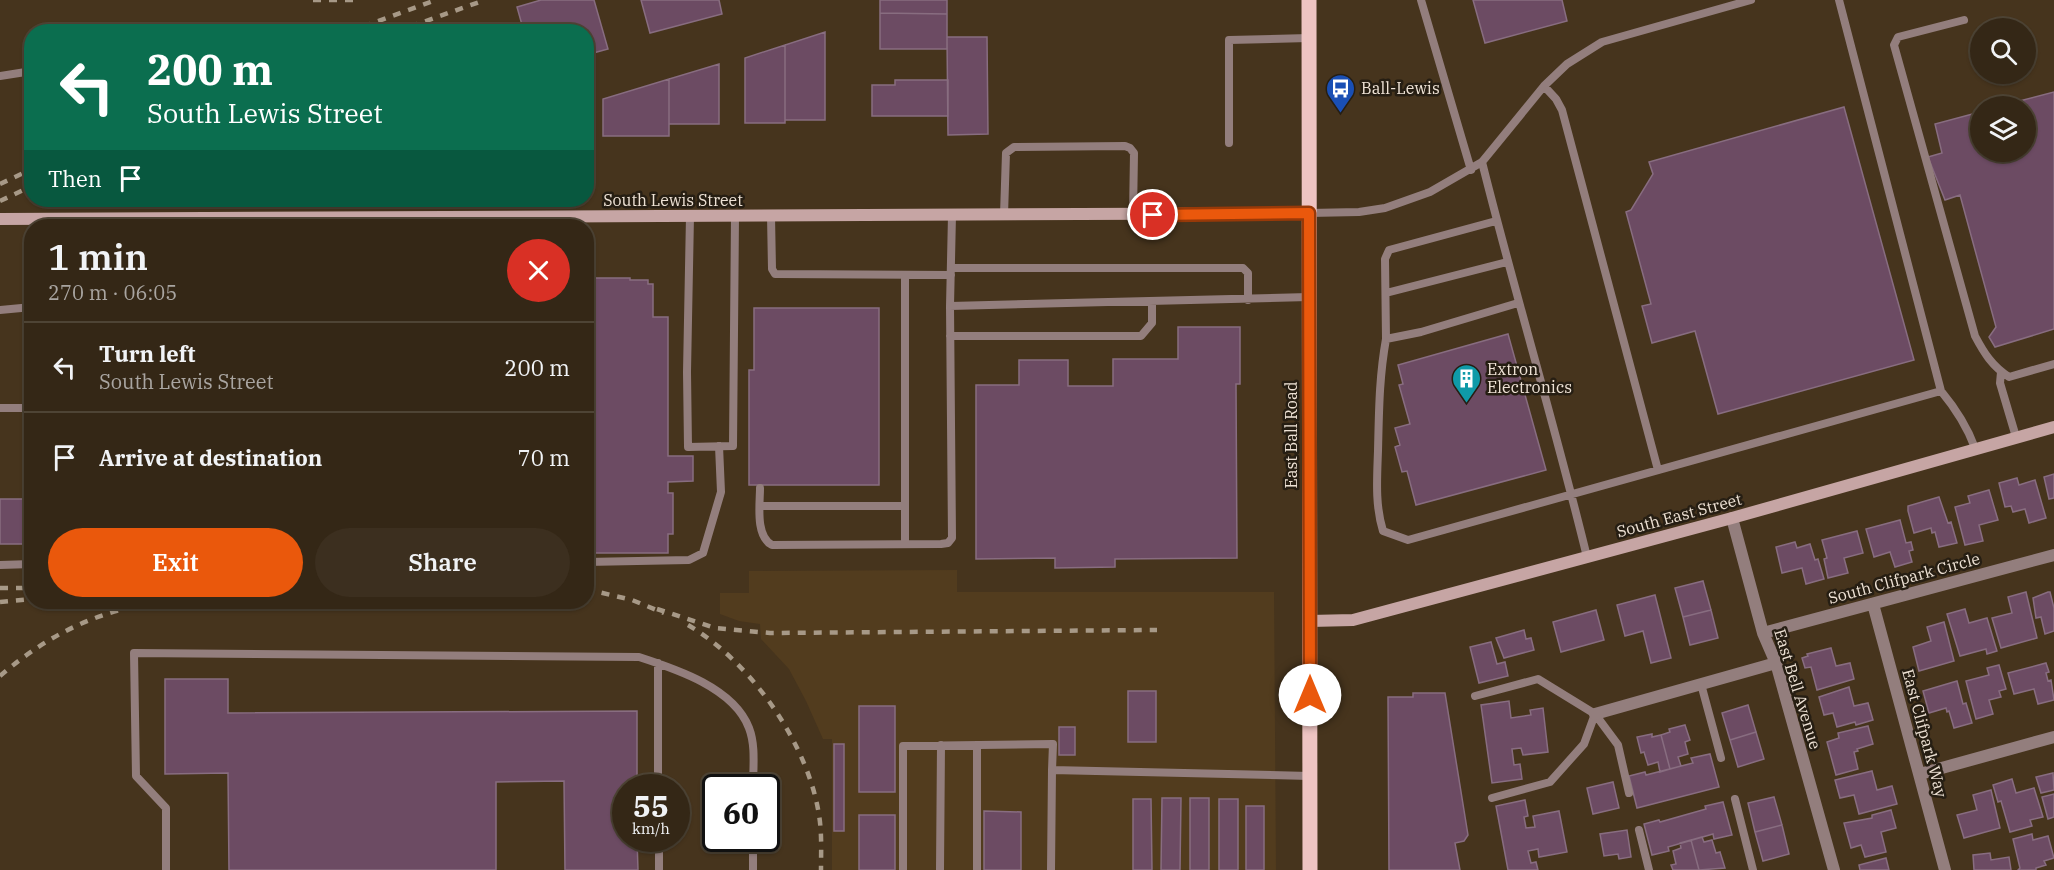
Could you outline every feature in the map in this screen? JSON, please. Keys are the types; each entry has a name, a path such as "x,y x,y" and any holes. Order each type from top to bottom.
{"main road":[{"name":"East Ball Road","path":"1309,0 1310,870"},
{"name":"South Lewis Street","path":"562,219 690,216 1309,213"},
{"name":"South Lewis Street","path":"0,219 24,219"},
{"name":"South East Street","path":"1310,621 1353,620 1732,518 2054,427"}],"street":[{"name":"East Bell Avenue","path":"1732,518 1763,633 1776,663 1834,870"},
{"name":"South Clifpark Circle","path":"1763,633 2054,555"},
{"name":"East Clifpark Way","path":"1873,604 1945,870"},
{"path":"1595,714 1776,663"},
{"path":"1920,774 2054,737"}],"lane":[{"path":"1421,0 1471,170"},
{"path":"1309,213 1359,212 1385,208 1430,192 1482,162 1544,86 1567,64 1602,42 1751,0"},
{"path":"1839,0 1941,391 1959,412 1975,448"},
{"path":"1964,20 1898,37 1894,45 1975,336 1983,352 2001,372 2009,376 2054,364"},
{"path":"1229,143 1228,40 1309,38"},
{"path":"0,76 24,72"},
{"path":"1544,86 1562,110 1658,470"},
{"path":"1004,215 1006,153 1009,149 1014,147 1114,146 1125,146 1134,153 1133,215"},
{"path":"1482,162 1587,557"},
{"path":"760,488 761,531 764,540 772,545 941,544 948,543 952,538 950,306 952,215"},
{"path":"690,216 688,447 733,446 735,216"},
{"path":"771,216 772,269 775,274 904,275 951,271 1243,268 1248,273 1248,300"},
{"path":"1496,221 1389,250 1385,259 1386,339 1380,373 1377,492 1377,512 1383,531 1408,540 1941,391"},
{"path":"1386,293 1507,262"},
{"path":"904,275 904,544"},
{"path":"950,306 1309,297"},
{"path":"950,336 1142,336 1152,323 1152,302"},
{"path":"1386,339 1421,332 1518,303"},
{"path":"0,310 24,308"},
{"path":"2001,372 2000,383 2016,437"},
{"path":"0,408 24,408"},
{"path":"594,562 690,560 703,553 721,492 719,446"},
{"path":"760,506 904,506"},
{"path":"0,565 24,564"},
{"path":"166,870 166,808 136,776 134,653 622,655 639,657 707,684 737,709 749,726 753,744 753,774"},
{"path":"658,663 658,774"},
{"path":"1475,696 1538,679 1595,714 1618,745 1629,793"},
{"path":"1701,684 1721,758"},
{"path":"1492,798 1551,782 1584,744 1595,714"},
{"path":"903,870 903,746 1053,744 1051,870"},
{"path":"940,870 941,745"},
{"path":"976,745 977,870"},
{"path":"1052,770 1310,776"},
{"path":"1735,799 1753,870"},
{"path":"1639,830 1649,870"},
{"path":"659,852 659,870"},
{"path":"753,852 753,870"}],"shaded area":[{"path":"957,570 957,592 1274,592 1276,870 832,870 832,739 823,739 789,669 761,639 760,624 739,621 720,614 720,593 749,593 749,571"}],"building":[{"path":"541,0 594,0 608,49 594,53 594,24 522,24 517,7"},
{"path":"641,0 719,0 722,14 650,33"},
{"path":"880,0 947,0 947,14 880,13"},
{"path":"1473,0 1562,0 1567,21 1485,43"},
{"path":"880,13 947,14 947,49 880,49"},
{"path":"825,32 825,120 785,120 785,45"},
{"path":"947,37 987,37 988,134 948,135"},
{"path":"785,45 785,123 745,123 745,58"},
{"path":"719,64 719,124 669,124 669,79"},
{"path":"669,79 669,136 603,136 603,99"},
{"path":"895,80 948,80 948,116 872,116 872,85 895,85"},
{"path":"2054,92 2054,329 1995,347 1989,337 1996,327 1960,195 1945,200 1928,157 1942,153 1935,124 1970,115 1970,162 2036,162 2036,97"},
{"path":"1844,107 1914,360 1718,414 1695,331 1652,343 1642,306 1651,304 1626,212 1631,210 1653,174 1649,162"},
{"path":"594,278 648,280 648,284 653,284 653,317 668,317 668,456 693,456 693,481 668,482 668,493 673,493 673,534 668,534 668,553 594,553"},
{"path":"754,308 879,308 879,485 749,485 749,370 754,370"},
{"path":"1178,327 1240,327 1240,384 1236,384 1237,558 1115,559 1115,567 1055,568 1055,558 976,559 976,385 1019,385 1019,360 1068,360 1068,386 1113,386 1113,359 1178,359"},
{"name":"Extron Electronics","path":"1508,334 1546,470 1416,505 1407,471 1402,472 1395,447 1400,445 1395,428 1410,424 1399,385 1403,384 1398,365"},
{"path":"2054,474 2054,498 2049,499 2044,477"},
{"path":"2017,478 2019,485 2035,480 2046,518 2029,523 2025,509 2013,512 2011,506 2005,507 1999,483"},
{"path":"1989,490 1998,520 1979,525 1983,541 1965,545 1955,507 1970,503 1968,496"},
{"path":"1939,497 1948,523 1951,522 1957,543 1939,547 1935,532 1932,533 1931,528 1914,533 1908,506"},
{"path":"0,499 24,499 24,544 0,544"},
{"path":"1900,520 1906,543 1911,542 1913,550 1909,551 1912,562 1895,567 1890,552 1874,557 1866,529"},
{"path":"1857,531 1863,553 1844,558 1848,573 1828,578 1824,559 1827,558 1822,540"},
{"path":"1795,542 1797,548 1810,544 1815,560 1818,559 1824,579 1806,584 1802,568 1782,573 1776,547"},
{"path":"1703,581 1711,610 1683,617 1675,588"},
{"path":"2026,592 2037,638 2001,648 1992,618 2012,613 2008,597"},
{"path":"2050,592 2054,608 2054,631 2045,634 2041,617 2036,618 2033,598"},
{"path":"1655,595 1671,658 1651,663 1643,631 1625,636 1617,605"},
{"path":"1965,609 1969,623 1987,618 1997,651 1987,654 1986,649 1960,656 1947,614"},
{"path":"1596,610 1604,640 1561,652 1553,622"},
{"path":"1711,610 1718,638 1690,645 1683,617"},
{"path":"1944,622 1954,661 1919,671 1913,647 1931,641 1927,627"},
{"path":"1524,630 1526,639 1531,638 1534,650 1504,658 1496,638"},
{"path":"1491,642 1497,664 1505,662 1508,676 1479,683 1470,647"},
{"path":"1831,648 1836,666 1850,663 1854,679 1817,690 1811,667 1805,668 1802,658 1808,656 1807,654"},
{"path":"2046,663 2049,672 2046,673 2048,681 2051,680 2054,700 2038,704 2034,689 2014,694 2008,673"},
{"path":"1999,665 2006,689 1999,691 2001,697 1989,700 1993,714 1976,719 1966,681 1989,675 1987,668"},
{"path":"165,679 228,679 228,713 637,711 637,774 612,774 612,852 637,852 638,870 565,870 564,781 496,782 496,870 229,870 228,773 165,774"},
{"path":"1957,681 1963,704 1966,703 1972,723 1954,728 1946,708 1929,713 1923,691"},
{"path":"1849,687 1854,706 1868,703 1873,720 1837,727 1833,713 1824,715 1819,697"},
{"path":"1128,691 1156,691 1156,742 1128,742"},
{"path":"1413,693 1445,693 1468,835 1464,841 1455,843 1460,870 1389,870 1388,697 1413,697"},
{"path":"1509,701 1511,718 1531,715 1530,710 1543,708 1548,752 1523,755 1521,748 1512,749 1514,765 1520,764 1522,779 1492,783 1481,705"},
{"path":"1748,705 1756,732 1730,740 1722,713"},
{"path":"859,706 895,706 895,792 859,792"},
{"path":"1685,725 1690,740 1685,742 1688,754 1678,757 1681,766 1670,769 1661,735 1670,732 1669,729"},
{"path":"1868,726 1873,744 1854,752 1858,769 1836,775 1827,742 1839,738 1838,733"},
{"path":"1059,727 1075,727 1075,755 1059,755"},
{"path":"1756,732 1764,759 1738,767 1730,740"},
{"path":"1652,734 1652,737 1661,735 1670,769 1660,772 1658,762 1648,765 1644,752 1641,753 1637,737"},
{"path":"834,744 844,744 844,831 834,831"},
{"path":"1710,754 1719,787 1637,808 1629,776 1645,772 1646,775 1693,763 1691,758"},
{"path":"1872,771 1877,790 1892,786 1897,804 1859,814 1854,795 1840,798 1835,780"},
{"path":"2053,773 2054,790 2041,793 2036,777"},
{"path":"2012,779 2016,793 2034,788 2043,817 2030,820 2032,826 2010,832 2001,801 1998,802 1993,785"},
{"path":"1613,782 1619,808 1593,814 1587,788"},
{"path":"1991,790 2000,828 1964,838 1957,815 1977,810 1973,795"},
{"path":"2054,794 2054,817 2048,819 2042,797"},
{"path":"1774,797 1782,825 1755,832 1748,803"},
{"path":"1162,798 1181,798 1180,870 1161,870"},
{"path":"1190,798 1209,798 1209,870 1190,870"},
{"path":"1133,799 1151,799 1152,870 1133,870"},
{"path":"1219,799 1238,799 1238,870 1219,870"},
{"path":"1525,800 1528,816 1524,817 1526,828 1535,827 1533,816 1559,811 1567,852 1539,857 1538,849 1528,851 1531,863 1536,862 1538,870 1508,870 1496,806"},
{"path":"1723,802 1732,835 1714,839 1713,834 1668,847 1669,851 1652,855 1644,824 1659,820 1660,822"},
{"path":"1246,806 1264,806 1264,870 1246,870"},
{"path":"1891,810 1896,828 1881,832 1886,852 1865,857 1861,845 1851,848 1844,823 1872,818 1872,815"},
{"path":"984,811 1021,812 1021,870 984,870"},
{"path":"859,815 895,815 895,870 859,870"},
{"path":"1782,825 1789,854 1763,861 1755,832"},
{"path":"1627,830 1631,857 1619,859 1618,854 1604,856 1600,834"},
{"path":"2032,834 2033,840 2048,836 2054,858 2044,861 2046,865 2036,870 2018,870 2020,868 2013,839"},
{"path":"1702,837 1704,842 1712,840 1716,853 1720,852 1725,868 1699,870 1691,840"},
{"path":"1691,840 1699,870 1673,870 1671,865 1676,864 1673,851 1681,848 1680,843"},
{"path":"1990,853 1991,860 2009,857 2011,870 1974,870 1973,855"},
{"path":"1886,858 1889,870 1860,870 1859,865"}],"railway":[{"path":"313,0 358,0"},
{"path":"370,24 436,0"},
{"path":"418,24 485,0"},
{"path":"0,184 24,173"},
{"path":"0,201 24,190"},
{"path":"0,588 24,588"},
{"path":"594,591 632,600 664,613"},
{"path":"0,602 24,600"},
{"path":"0,676 56,636 75,626 126,609"},
{"path":"657,609 715,628 770,633 1157,630"},
{"path":"688,625 711,641 754,682 789,733 803,760 813,788 820,822 821,870"}],"place":[{"name":"Ball-Lewis","path":"1340,114"},
{"name":"Extron Electronics","path":"1466,404"}],"route":[{"path":"1153,215 1309,213 1310,695"}]}
